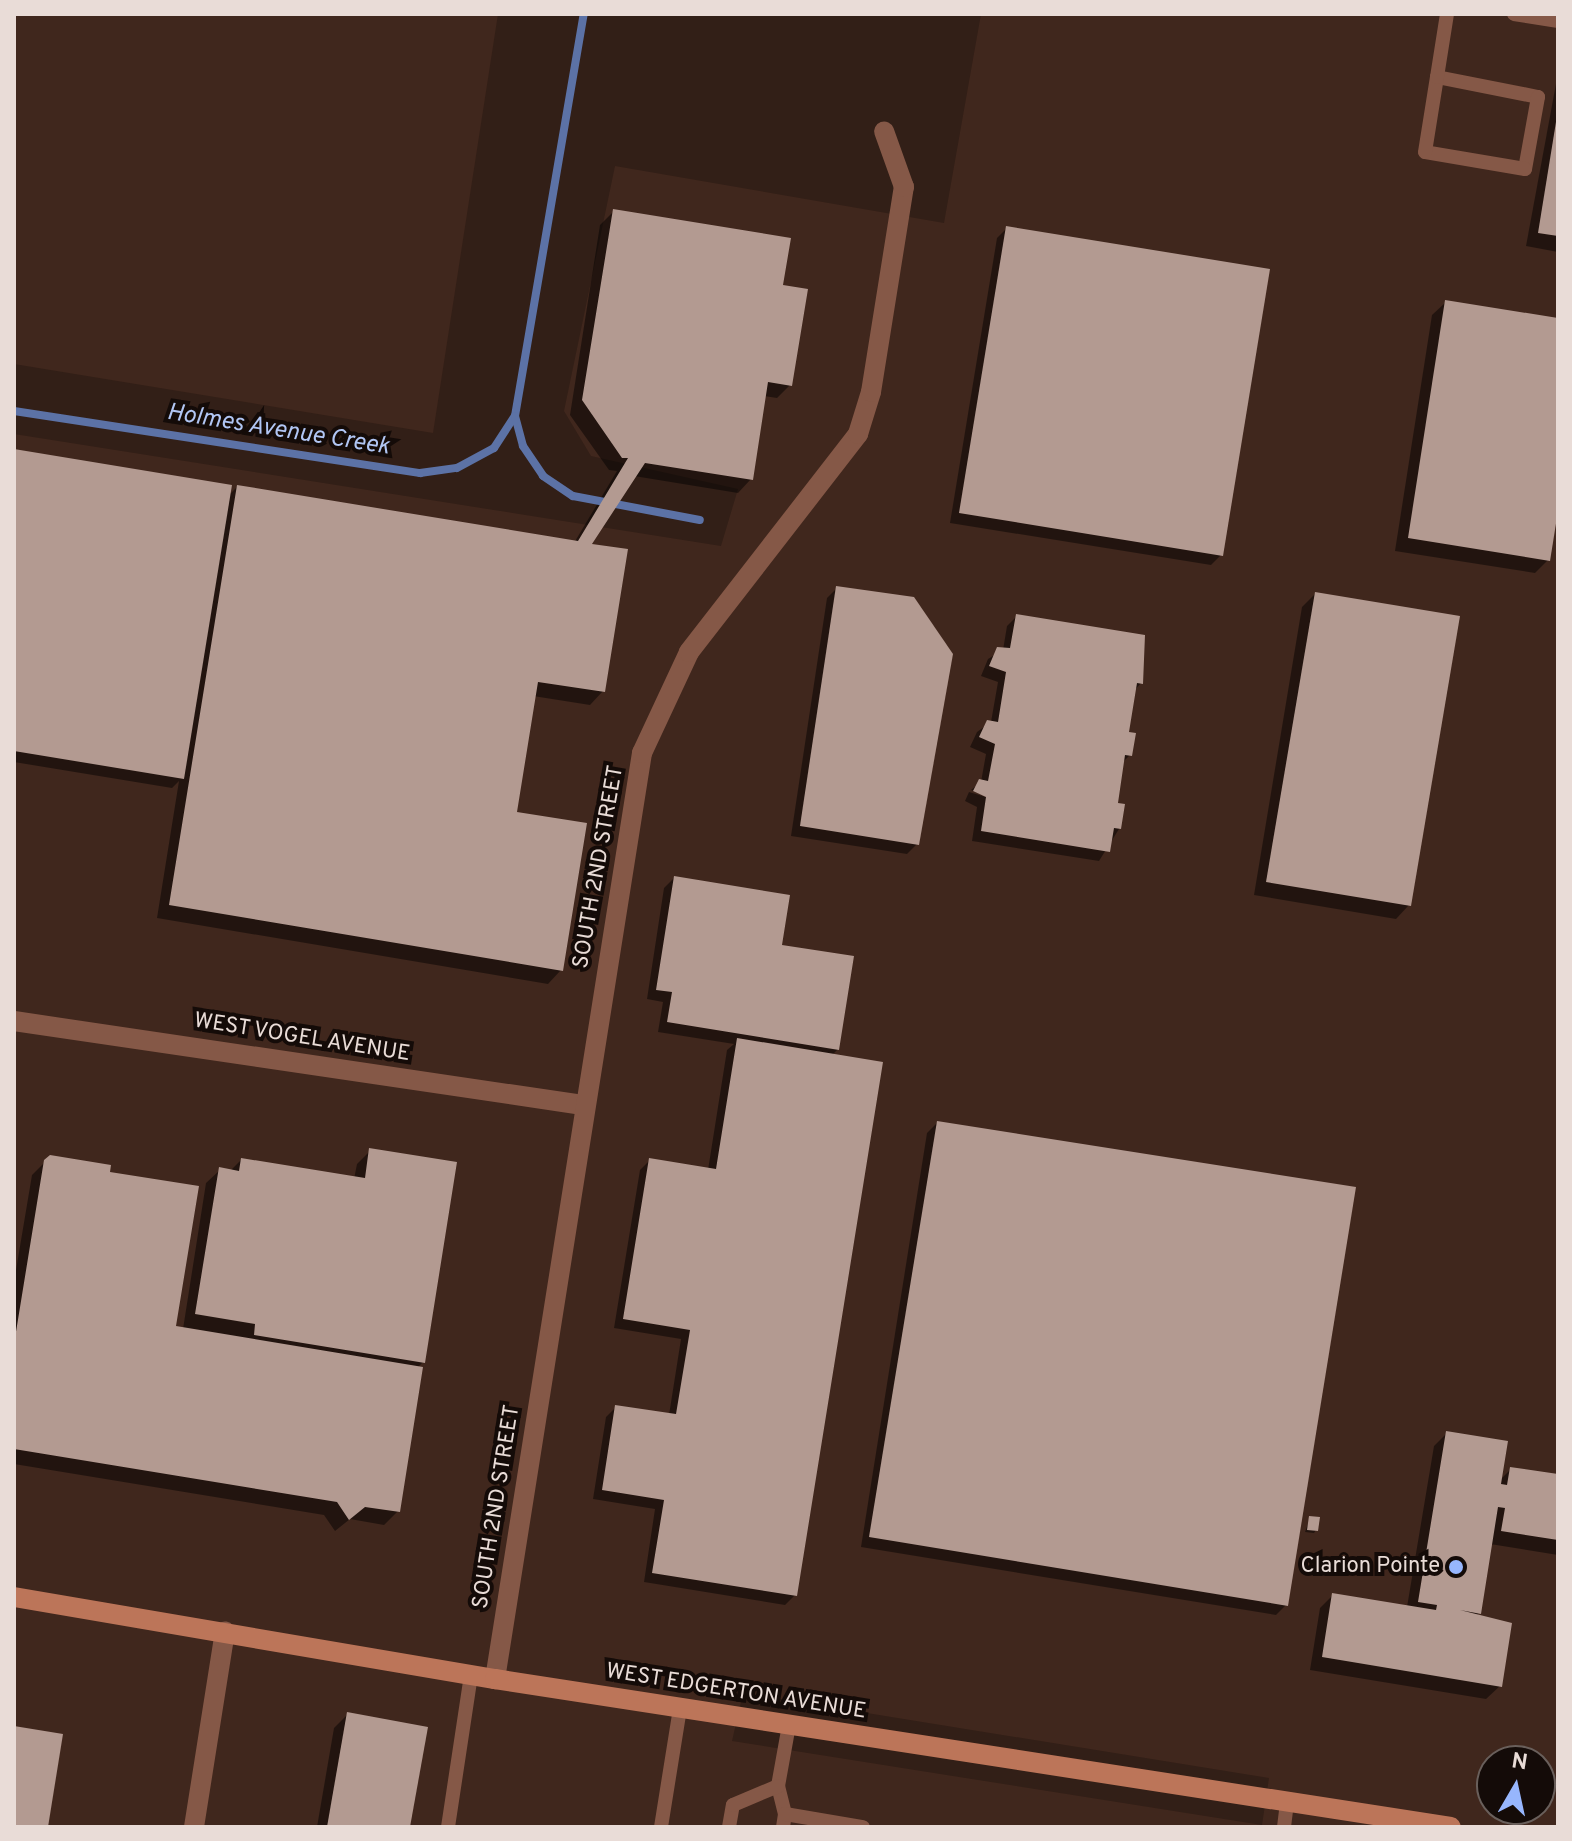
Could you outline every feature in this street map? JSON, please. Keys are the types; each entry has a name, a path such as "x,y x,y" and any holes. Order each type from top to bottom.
{"street":[{"name":"SOUTH 2ND STREET","path":"495,1679 583,1105 642,753 689,652 841,462 858,434 871,392 904,187 884,131"},
{"name":"WEST VOGEL AVENUE","path":"14,1021 583,1105"},
{"name":"WEST EDGERTON AVENUE","path":"14,1597 495,1679 1451,1827"},
{"path":"194,1827 225,1631"}],"lane":[{"path":"1437,77 1538,97 1525,169 1425,152 1447,14"},
{"path":"1514,14 1558,21"},
{"path":"448,1827 471,1675"},
{"path":"661,1827 680,1708"},
{"path":"789,1725 778,1786 784,1820 863,1827"},
{"path":"729,1827 733,1805 778,1786"},
{"path":"1284,1827 1287,1802"}],"shaded area":[{"path":"14,14 498,14 433,433 14,364"},
{"path":"981,14 1558,14 1558,1827 14,1827 14,434 721,546 738,489 591,456 564,411 615,166 944,223","holes":["743,1693 1269,1778 1262,1825 732,1741"]}],"building":[{"path":"1558,123 1558,236 1538,233"},
{"path":"613,209 791,238 783,285 808,289 792,386 768,382 753,480 645,463 592,544 628,549 605,692 538,682 517,812 587,823 563,971 169,905 237,485 578,541 628,458 622,458 582,400"},
{"path":"1006,226 1270,269 1223,556 959,513"},
{"path":"1445,300 1558,318 1558,511 1550,561 1408,538"},
{"path":"14,449 232,485 184,779 14,751"},
{"path":"836,586 914,597 953,654 919,845 800,826"},
{"path":"1315,592 1460,616 1411,906 1266,882"},
{"path":"1016,614 1145,635 1143,684 1137,683 1129,732 1136,733 1132,756 1125,755 1118,803 1125,804 1121,829 1114,828 1110,852 981,831 986,797 973,791 979,779 988,781 995,744 979,737 987,720 998,722 1006,672 989,666 997,647 1010,648"},
{"path":"674,876 790,895 782,945 854,956 839,1050 667,1022 672,992 656,990"},
{"path":"737,1038 883,1062 797,1596 652,1573 664,1500 602,1490 615,1405 676,1414 690,1330 623,1319 649,1158 716,1169"},
{"path":"937,1121 1356,1187 1288,1606 869,1537"},
{"path":"369,1148 457,1162 425,1363 254,1335 255,1324 195,1314 219,1167 239,1171 241,1158 365,1178"},
{"path":"50,1155 111,1165 110,1172 199,1186 176,1326 423,1367 400,1512 365,1507 349,1520 337,1502 14,1449 14,1344 44,1160"},
{"name":"Clarion Pointe","path":"1446,1431 1508,1441 1501,1484 1507,1485 1510,1467 1558,1474 1558,1540 1501,1531 1505,1508 1498,1507 1481,1614 1460,1610 1512,1623 1502,1687 1322,1657 1332,1593 1436,1610 1437,1605 1418,1602"},
{"path":"1309,1516 1320,1517 1318,1531 1307,1530"},
{"path":"347,1712 428,1727 410,1827 327,1827"},
{"path":"14,1726 63,1734 48,1827 14,1827"}],"waterway":[{"name":"Holmes Avenue Creek","path":"14,411 420,473 457,468 494,448 515,416 584,14"},
{"name":"Holmes Avenue Creek","path":"515,416 523,446 543,476 573,496 700,520"}],"place":[{"name":"Clarion Pointe","path":"1456,1567"}]}
